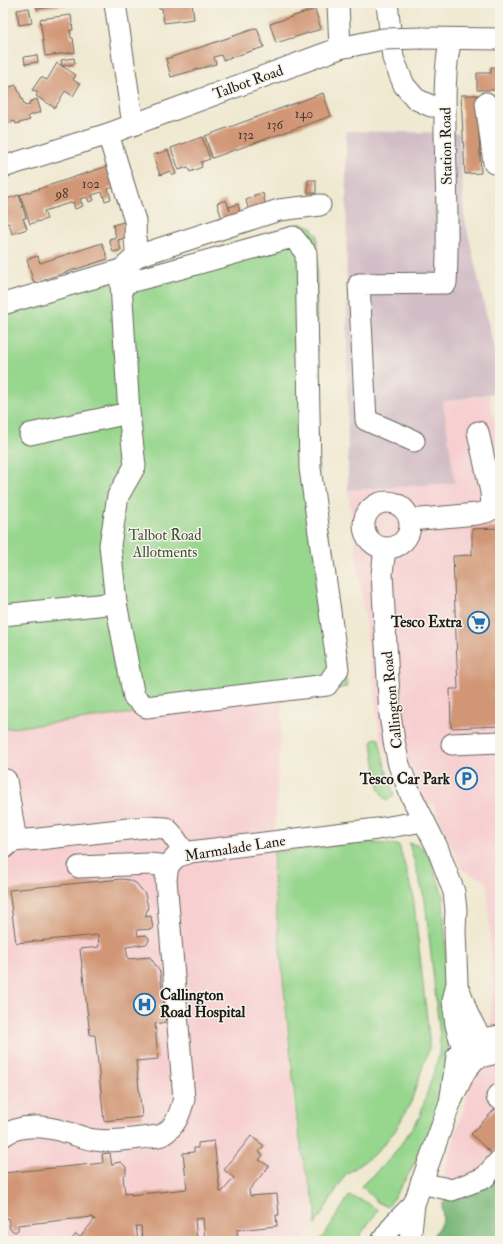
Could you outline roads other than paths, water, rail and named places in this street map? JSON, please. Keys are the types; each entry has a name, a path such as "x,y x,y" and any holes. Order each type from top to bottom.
{"street":[{"path":"115,3 133,125"},
{"path":"338,3 348,46"},
{"path":"387,3 393,58 404,85 416,99 431,106 445,106"},
{"name":"Talbot Road","path":"3,167 108,134 348,46 383,39 500,39"},
{"name":"Station Road","path":"414,441 366,420 359,284 446,282 445,106 448,50 451,39"},
{"path":"486,103 494,163 500,163"},
{"path":"108,134 135,221 136,233 134,243 137,256"},
{"path":"3,304 124,276 293,237 306,253 310,468 338,669 327,685 146,708 134,697 116,603 110,545 118,496 135,466 129,413 121,284 124,276 137,256 279,210 320,205"},
{"path":"30,436 129,413"},
{"path":"410,520 477,514 492,509 491,492 478,432"},
{"path":"381,503 394,503 400,506 407,513 410,520 410,532 400,545 393,548 385,548 378,547 367,538 364,530 364,522 371,509 381,503"},
{"name":"Callington Road","path":"385,548 382,574 390,715 394,741 399,765 424,821 438,847 454,892 456,910 455,931 457,983"},
{"path":"3,615 116,603"},
{"path":"452,744 500,742"},
{"path":"6,780 10,845 39,839 146,827 166,828 186,854"},
{"name":"Marmalade Lane","path":"3,1136 9,1132 22,1128 37,1127 63,1131 94,1140 117,1141 161,1135 172,1126 180,1114 184,1099 166,889 168,866 176,857 190,852 377,829 424,821"},
{"path":"79,867 149,864 168,866"},
{"path":"457,983 468,1015 494,1045"},
{"path":"457,983 453,1001 456,1025 463,1049 468,1053 494,1045"},
{"path":"410,1241 414,1204 450,1103 464,1071 476,1058 494,1045"},
{"path":"450,1103 457,1056 463,1049"},
{"path":"500,1094 497,1097 500,1099"},
{"path":"421,1183 452,1190 484,1178 500,1160"},
{"path":"382,1241 394,1224 414,1204"}],"place":[{"name":"Tesco Extra","path":"478,622"},
{"name":"Tesco Car Park","path":"466,779"},
{"name":"Callington Road Hospital","path":"144,1004"}],"park label":[{"name":"Talbot Road Allotments","path":"165,544"}]}
